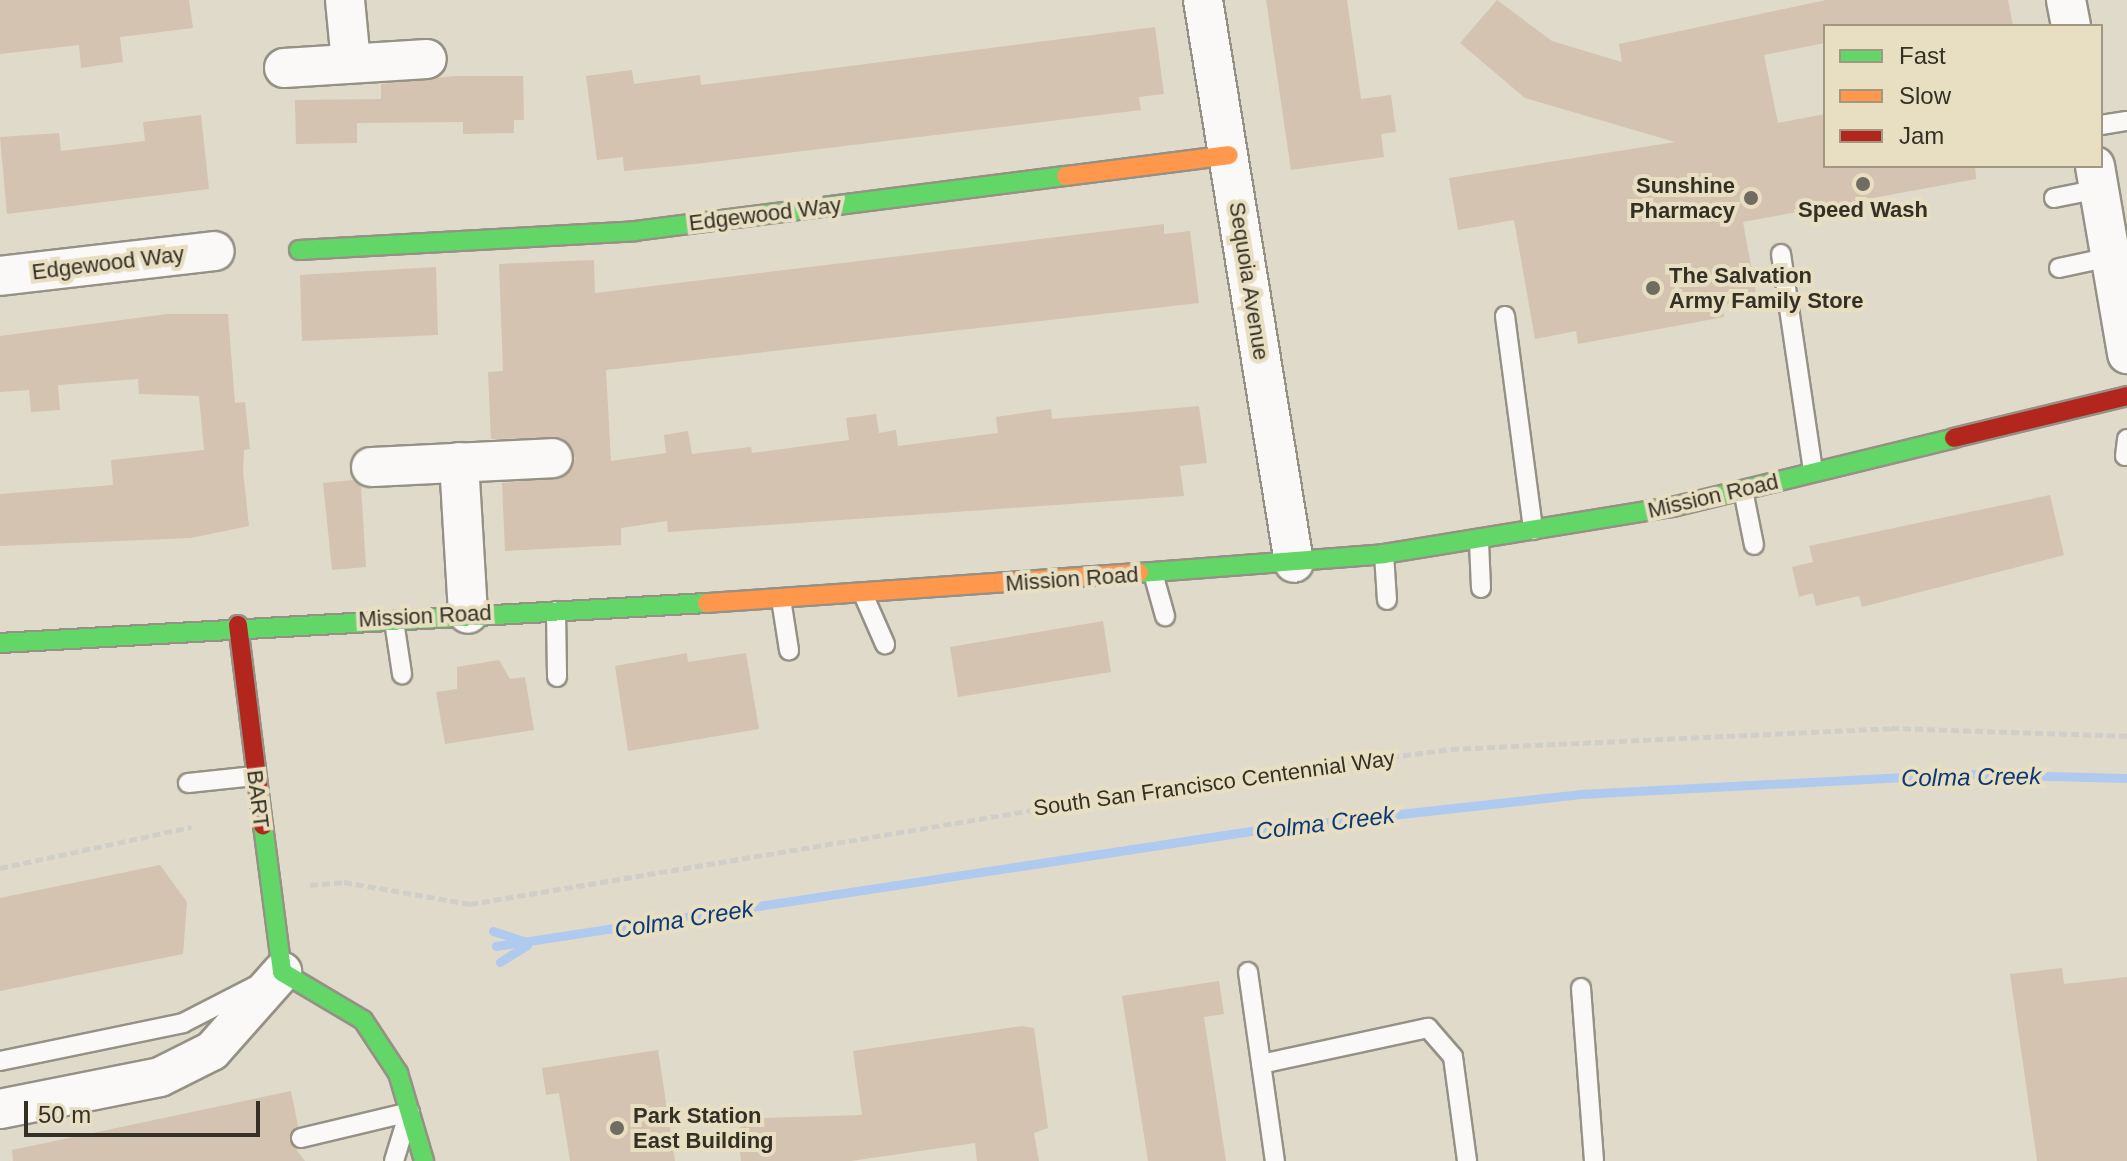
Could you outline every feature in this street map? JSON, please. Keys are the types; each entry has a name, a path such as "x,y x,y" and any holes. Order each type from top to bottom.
{"main road":[{"name":"Edgewood Way","path":"299,250 635,231 1229,155"},
{"name":"Mission Road","path":"0,643 238,625 863,594 1384,554 1533,533 1743,490 2127,396"},
{"name":"BART","path":"238,625 282,972"},
{"path":"282,972 363,1020 398,1073 424,1161"}],"street":[{"path":"345,0 351,62"},
{"name":"Sequoia Avenue","path":"1203,0 1294,563"},
{"path":"2066,0 2071,24"},
{"path":"284,68 427,59"},
{"path":"2097,178 2119,254 2127,354"},
{"name":"Edgewood Way","path":"0,276 215,251"},
{"path":"371,467 553,458"},
{"path":"459,462 468,614"},
{"path":"0,1109 160,1077 212,1051 282,972"}],"lane":[{"path":"2103,125 2127,121"},
{"path":"2054,198 2097,178"},
{"path":"1781,254 1813,473"},
{"path":"2059,268 2119,254"},
{"path":"1505,316 1533,533"},
{"path":"1743,490 1754,545"},
{"path":"1479,542 1481,588"},
{"path":"1384,554 1387,600"},
{"path":"1153,573 1165,616"},
{"path":"863,594 885,644"},
{"path":"781,599 789,650"},
{"path":"556,611 557,677"},
{"path":"394,618 402,674"},
{"path":"188,783 255,776"},
{"path":"0,1061 183,1023 282,972"},
{"path":"1248,972 1275,1161"},
{"path":"1581,988 1594,1161"},
{"path":"1261,1064 1428,1028 1453,1057 1467,1161"},
{"path":"301,1138 410,1112"},
{"path":"394,1161 410,1112"}],"path":[{"name":"South San Francisco Centennial Way","path":"310,885 344,882 470,904 1177,786 1451,749 1891,728 2127,736"},
{"path":"0,868 192,827"}],"building":[{"path":"0,0 189,0 193,28 120,37 123,62 81,68 79,45 0,54"},
{"path":"1266,0 1347,0 1361,99 1391,95 1396,132 1381,134 1384,157 1291,170"},
{"path":"1497,0 1552,41 1622,62 1619,44 1826,0 2008,0 2013,24 1823,24 1823,43 1764,55 1778,123 1823,114 1823,168 1975,168 1976,179 1743,222 1757,298 1722,305 1724,317 1578,344 1576,331 1535,339 1514,220 1458,230 1449,178 1675,142 1525,98 1460,43"},
{"path":"1155,27 1164,94 1139,97 1141,110 624,171 623,157 597,160 586,76 632,70 634,84 700,75 701,85"},
{"path":"455,76 523,76 524,120 514,120 514,133 463,134 463,122 357,123 357,143 296,144 295,100 381,99 381,84"},
{"path":"201,115 209,189 7,214 0,137 59,133 61,151 145,141 143,122"},
{"path":"1164,224 1164,234 1190,231 1199,303 606,370 611,461 666,453 664,435 688,431 692,454 751,447 752,453 849,440 846,418 876,414 879,433 896,430 898,446 998,433 996,417 1051,409 1052,419 1199,406 1207,463 1180,466 1184,496 668,532 667,521 621,528 621,545 505,551 502,483 564,477 575,458 562,438 491,439 488,372 503,371 499,264 594,260 595,293"},
{"path":"436,267 438,335 302,341 300,275"},
{"path":"167,314 228,314 235,403 245,402 250,449 244,450 243,471 249,526 191,538 0,546 0,494 113,485 111,460 204,450 199,396 139,394 138,379 58,385 60,410 31,412 29,390 0,392 0,336"},
{"path":"353,480 361,487 366,567 332,570 323,483"},
{"path":"2050,495 2064,555 1862,607 1859,596 1816,606 1813,593 1799,597 1792,567 1813,562 1809,546"},
{"path":"1103,621 1111,672 958,697 950,647"},
{"path":"687,653 688,662 746,653 759,729 628,751 615,666"},
{"path":"499,660 510,679 525,677 534,730 445,744 436,692 457,689 457,667"},
{"path":"160,865 187,902 183,954 0,991 0,898"},
{"path":"2062,968 2064,984 2127,977 2127,1161 2037,1161 2010,974"},
{"path":"1219,981 1224,1014 1204,1017 1226,1161 1148,1161 1122,996"},
{"path":"1022,1026 1034,1028 1048,1128 1034,1133 1039,1161 977,1161 975,1143 851,1161 741,1161 737,1129 758,1118 862,1115 853,1051"},
{"name":"Park Station East Building","path":"658,1050 675,1161 570,1161 559,1093 546,1095 542,1068"},
{"path":"291,1091 298,1126 289,1140 305,1161 13,1161 12,1150"}],"waterway":[{"name":"Colma Creek","path":"496,946 1264,829 1580,794 1966,774 2127,778"},
{"name":"Colma Creek","path":"493,931 524,941"},
{"name":"Colma Creek","path":"500,962 527,945"}],"traffic: fast":[{"path":"299,250 635,231 1066,176"},
{"path":"1139,573 1384,554 1672,507 1954,438"},
{"path":"0,643 707,603"},
{"path":"263,825 282,972 363,1020 398,1073 424,1161"}],"traffic: slow":[{"path":"1066,176 1229,155"},
{"path":"707,603 1139,573"}],"traffic: jam":[{"path":"1954,438 2127,396"},
{"path":"238,625 263,825"}],"place":[{"name":"Speed Wash","path":"1863,184"},
{"name":"Sunshine Pharmacy","path":"1751,198"},
{"name":"The Salvation Army Family Store","path":"1653,288"},
{"name":"Park Station East Building","path":"617,1128"}]}
